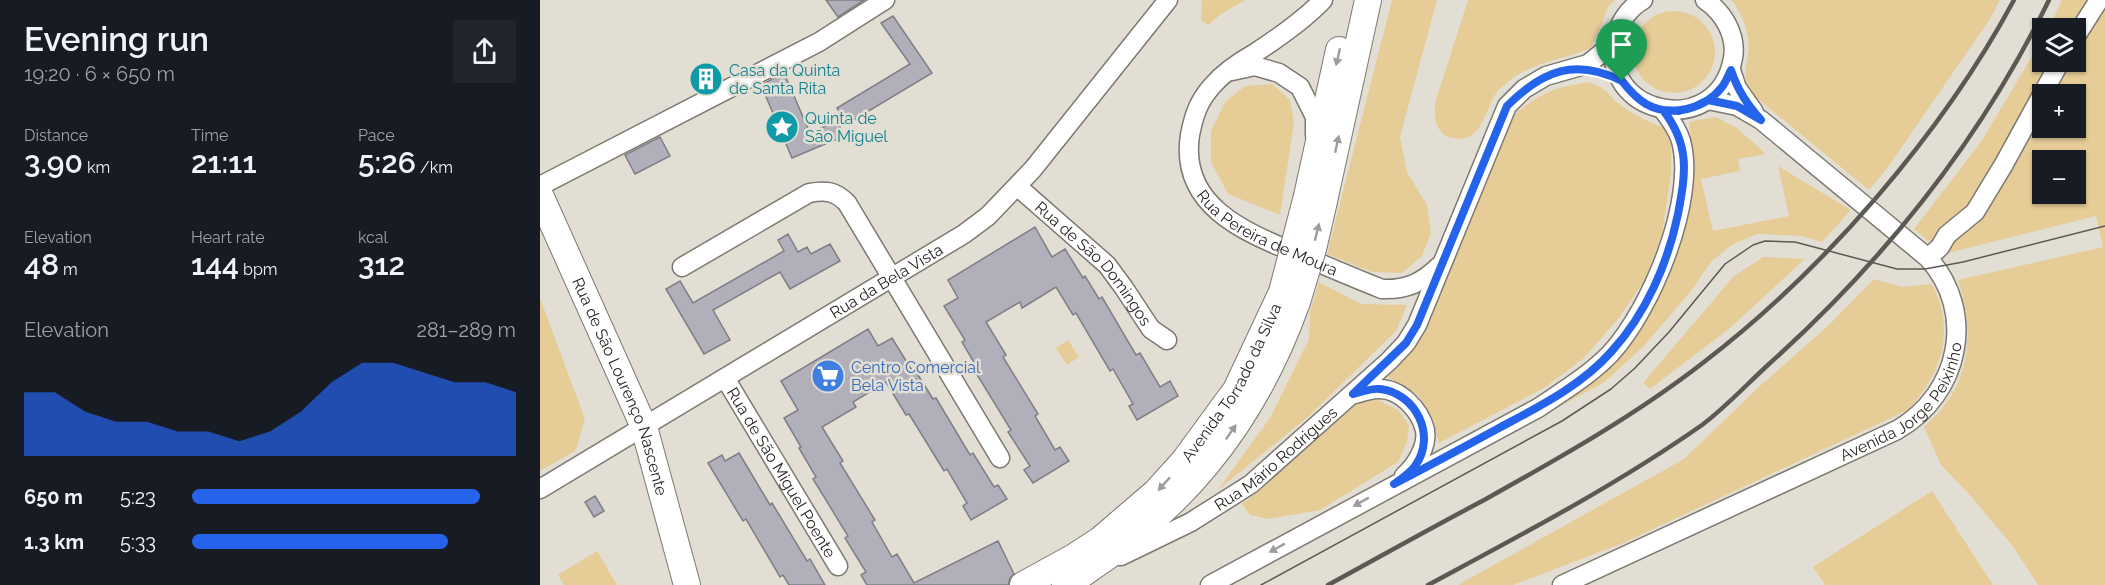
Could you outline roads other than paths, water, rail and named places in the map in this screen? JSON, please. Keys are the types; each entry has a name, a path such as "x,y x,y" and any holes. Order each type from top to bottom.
{"main road":[{"name":"Avenida Torrado da Silva","path":"1023,585 1074,558 1100,540 1156,492 1184,461 1236,390 1290,297 1313,249 1314,161 1351,0"},
{"name":"Avenida Torrado da Silva","path":"1315,199 1368,0"},
{"name":"Rua de São Lourenço Nascente","path":"540,195 644,426 687,585"},
{"name":"Avenida Torrado da Silva","path":"1074,579 1121,548 1154,520 1216,454 1244,414 1269,370 1290,297"}],"street":[{"path":"540,186 819,42 885,0"},
{"name":"Rua da Bela Vista","path":"540,489 977,225 1018,187 1168,0"},
{"name":"Rua Pereira de Moura","path":"1323,0 1278,37 1237,63 1212,86 1194,113 1188,147 1190,168 1200,192 1219,213 1252,235 1382,289 1398,289 1414,285 1428,278 1441,265"},
{"path":"1641,1 1627,14 1619,28 1614,43 1617,69 1622,81 1633,95 1647,105 1663,110 1679,111 1708,100 1722,87 1731,70 1734,53 1732,36 1725,20 1714,6 1705,0"},
{"path":"2086,20 2099,0"},
{"name":"Rua Mário Rodrigues","path":"1074,579 1191,522 1251,484 1353,394 1406,343 1417,325 1507,106 1524,89 1546,76 1588,64 1614,43"},
{"name":"Rua Pereira de Moura","path":"1212,86 1235,69 1255,66 1279,73 1300,87 1315,117 1314,161"},
{"name":"Rua Mário Rodrigues","path":"1576,68 1603,72 1622,81"},
{"path":"1731,70 1744,100 1761,120"},
{"path":"1928,258 1940,247 1947,235 1975,213 2054,72"},
{"path":"1708,100 1737,106 1761,120"},
{"path":"1210,585 1538,408 1590,372 1620,342 1650,294 1667,255 1678,211 1684,154 1681,140 1673,123 1663,110"},
{"name":"Avenida Jorge Peixinho","path":"1562,585 1897,430 1914,420 1934,399 1952,364 1957,335 1954,308 1942,274 1928,258 1761,120"},
{"name":"Rua de São Domingos","path":"1018,187 1107,265 1151,329 1167,340"},
{"path":"682,267 809,193 824,190 837,194 847,203 1000,458"},
{"name":"Rua de São Miguel Poente","path":"725,378 838,566"},
{"path":"1353,394 1380,388 1401,396 1416,410 1425,432 1422,451 1415,466 1394,484"}],"tram line":[{"path":"1261,585 1562,421 1611,389 1635,368 1669,332 1725,264 1753,245 1765,241 1795,242 1897,269 1925,269 1963,262 2105,226"}],"railway":[{"path":"1328,585 1598,435 1652,400 1749,325 1836,242 1916,149 1985,50 2014,0"},
{"path":"1428,585 1636,469 1720,411 1852,283 1927,195 1993,101 2049,0"}],"place":[{"name":"Casa da Quinta de Santa Rita","path":"706,79"},
{"name":"Quinta de São Miguel","path":"782,127"},
{"name":"Centro Comercial Bela Vista","path":"828,376"}]}
